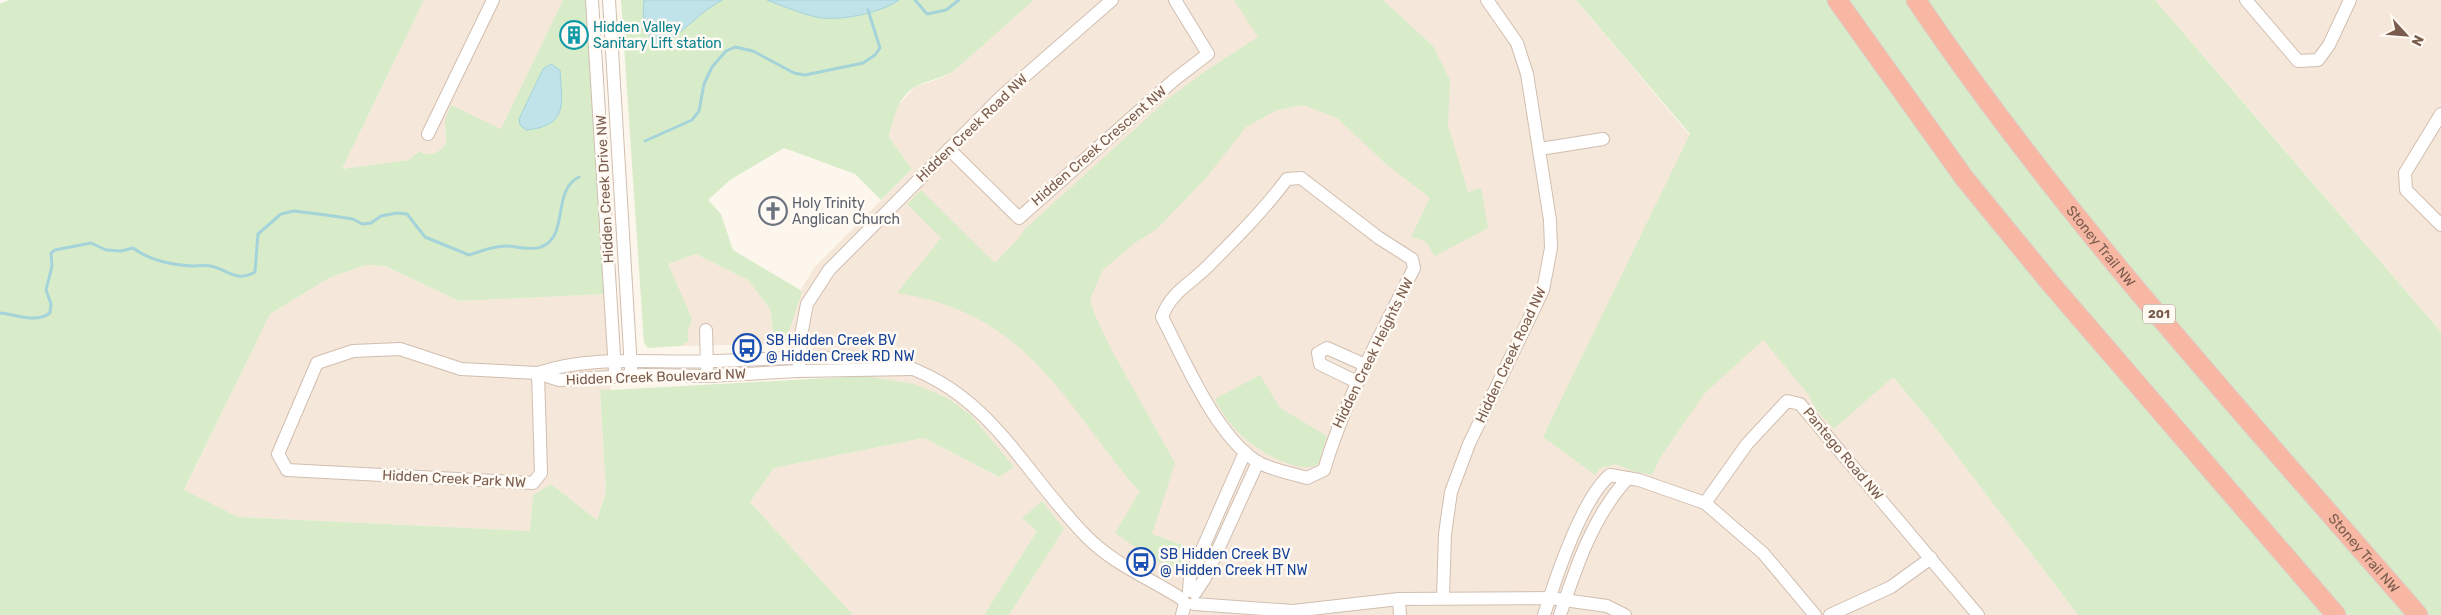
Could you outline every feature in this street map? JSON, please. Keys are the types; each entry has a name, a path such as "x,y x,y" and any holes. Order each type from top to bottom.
{"highway":[{"path":"1837,0 1900,91 1972,187 2051,284 2336,615"},
{"name":"Stoney Trail NW","path":"1916,0 2007,128 2122,271 2418,615"}],"street":[{"path":"428,134 493,0"},
{"name":"Hidden Creek Drive NW","path":"592,0 615,378"},
{"name":"Hidden Creek Drive NW","path":"609,0 631,376"},
{"name":"Hidden Creek Road NW","path":"798,371 802,330 808,304 818,284 829,270 1002,96 1112,0"},
{"name":"Hidden Creek Crescent NW","path":"949,149 1019,218 1174,80 1208,54 1175,0"},
{"name":"Hidden Creek Road NW","path":"1443,597 1445,534 1451,492 1469,444 1543,290 1551,248 1550,220 1527,74 1517,43 1487,0"},
{"path":"2246,0 2298,61 2318,60 2329,45 2350,0"},
{"path":"594,28 610,26"},
{"path":"2441,114 2405,173 2406,190 2441,225"},
{"path":"1540,149 1603,139"},
{"name":"Hidden Creek Heights NW","path":"1287,178 1301,178 1379,238 1412,258 1414,268 1365,365 1334,434 1324,470 1307,478 1258,462 1245,452 1215,417 1162,317 1168,302 1206,268 1272,199 1287,178"},
{"path":"706,330 708,376"},
{"path":"1357,382 1320,364 1318,353 1327,348 1365,365"},
{"name":"Hidden Creek Park NW","path":"400,349 461,369 538,373 541,473 533,483 287,470 278,454 317,363 353,351 400,349"},
{"name":"Hidden Creek Boulevard NW","path":"538,373 560,366 615,362 799,357 879,358 913,369 943,383 968,400 992,423 1064,512 1111,559 1189,601 1294,613 1399,599 1443,597 1550,598 1607,606 1625,615"},
{"name":"Hidden Creek Boulevard NW","path":"538,373 559,380 631,376 708,376 798,371 913,369"},
{"name":"Pantego Road NW","path":"1706,503 1747,444 1787,401 1800,404 1978,615"},
{"path":"1189,601 1190,578 1245,452"},
{"path":"1189,601 1205,578 1258,462"},
{"path":"1544,615 1575,529 1602,482 1610,476 1628,478 1670,489 1706,503 1763,553 1816,615"},
{"path":"1560,615 1595,525 1618,489 1628,478"},
{"path":"1830,615 1891,587 1931,558"},
{"path":"1399,599 1400,615"}],"shaded area":[{"path":"424,0 563,0 501,130 445,129 446,144 439,152 428,155 420,151 408,160 342,169"},
{"path":"1034,0 1576,0 1938,431 2078,615 1009,615 1064,529 1037,531 984,615 853,615 750,502 774,468 924,438 998,477 864,376 791,378 786,341 793,316 802,288 814,268 912,169 889,137 895,109 915,87 944,77 954,71"},
{"path":"2155,0 2441,0 2441,332 2307,176"},
{"path":"696,254 748,280 770,309 775,344 681,346 688,336 689,324 668,264"},
{"path":"365,265 384,266 459,301 606,294 611,390 600,391 606,492 597,520 551,484 533,495 530,531 238,517 184,491 270,314 329,278"}],"green space":[{"path":"9,0 424,0 342,169 408,160 420,151 434,154 446,144 445,120 451,105 501,129 563,0 587,0 606,294 459,301 385,266 365,265 329,278 270,314 184,490 238,517 530,531 533,495 551,484 597,520 606,492 600,390 864,376 914,384 947,398 971,415 1014,467 999,477 924,438 774,468 750,502 853,615 0,615 0,4"},
{"path":"621,0 1034,0 954,71 917,86 905,95 897,108 889,137 912,169 881,200 855,174 784,148 730,180 708,200 721,214 733,250 802,291 786,341 775,344 770,309 748,280 696,254 668,264 692,319 688,331 688,341 681,346 648,348 644,343"},
{"path":"1234,0 1383,0 1433,46 1450,80 1448,125 1468,192 1481,188 1488,228 1435,256 1425,241 1411,237 1430,198 1386,164 1337,118 1303,105 1277,110 1246,127 1206,178 1157,229 1136,242 1103,270 1090,299 1094,313 1111,349 1175,463 1152,534 1188,547 1180,568 1175,570 1148,556 1115,533 1140,491 1130,481 1058,387 1033,361 1007,337 976,318 940,303 897,293 941,238 907,204 921,190 995,263 1019,238 1024,230 1169,98 1210,68 1258,37"},
{"path":"1576,0 2155,0 2441,332 2441,615 2078,615 1938,431 1893,377 1834,429 1816,410 1809,395 1763,340 1704,394 1660,458 1652,475 1632,471 1616,464 1600,468 1595,475 1543,437 1690,134"},
{"path":"1260,375 1280,408 1327,436 1318,464 1309,467 1299,467 1288,464 1264,452 1238,432 1222,412 1215,399"},
{"path":"1042,501 1064,529 1009,615 984,615 1037,531 1022,518"}],"water":[{"path":"644,0 722,0 705,11 666,44 654,44 644,24"},
{"path":"767,0 899,0 882,9 859,15 825,18 816,17"},
{"path":"551,64 560,70 562,93 560,111 550,124 526,130 520,125 519,119 543,69"}],"waterway":[{"path":"915,0 927,14 946,10 959,0"},
{"path":"645,141 692,120 699,111 704,84 712,67 726,51 735,47 753,51 794,73 805,75 863,63 875,55 880,48 868,10"},
{"path":"0,313 25,318 38,318 50,313 51,304 46,290 52,266 51,253 55,250 91,243 106,250 121,251 133,248 153,259 169,263 211,266 237,276 248,275 255,272 258,234 281,214 294,211 353,219 362,224 371,223 381,216 397,213 407,214 425,237 469,255 501,246 537,248 550,241 555,233 565,192 579,177"}],"place":[{"name":"Hidden Valley Sanitary Lift station","path":"574,35"},
{"name":"Holy Trinity Anglican Church","path":"773,211"},
{"name":"SB Hidden Creek BV @ Hidden Creek RD NW","path":"747,348"},
{"name":"SB Hidden Creek BV @ Hidden Creek HT NW","path":"1141,562"}]}
